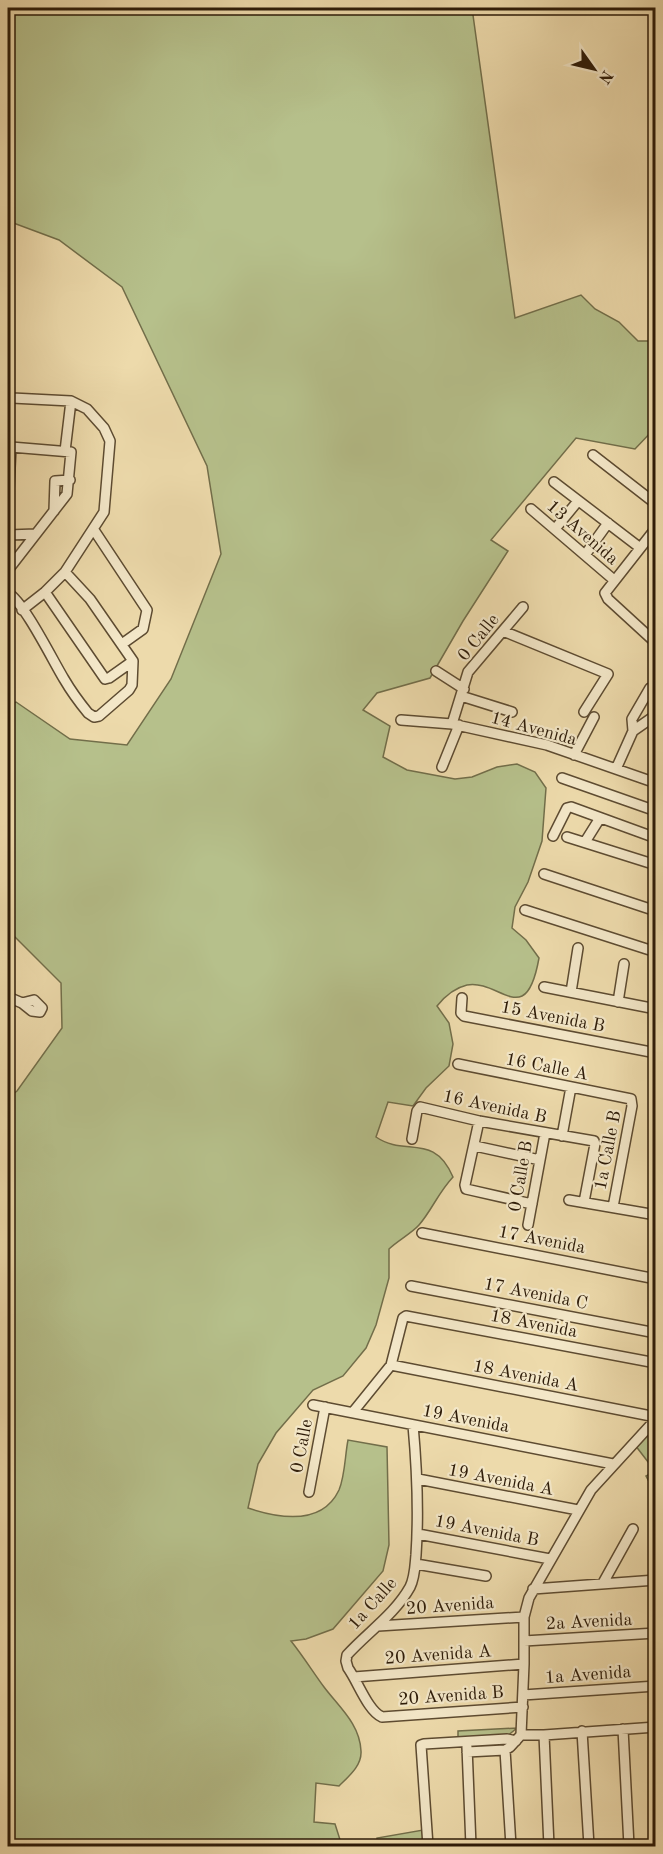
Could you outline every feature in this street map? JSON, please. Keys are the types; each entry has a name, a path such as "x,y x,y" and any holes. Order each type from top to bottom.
{"street":[{"path":"9,398 71,401 87,409 104,428 110,441 104,512 65,572 22,610"},
{"path":"65,451 71,401"},
{"path":"69,420 87,409"},
{"path":"8,509 9,447 71,452 68,492 8,570"},
{"path":"593,455 656,504"},
{"path":"54,512 55,481 70,480"},
{"path":"554,482 639,548"},
{"path":"555,529 578,501"},
{"name":"13 Avenida","path":"531,509 614,580"},
{"path":"585,555 608,524"},
{"path":"656,528 605,593 656,643"},
{"path":"94,530 147,610 143,630 122,644"},
{"path":"8,535 36,534"},
{"path":"8,594 13,596 76,697 88,713 94,717 99,716 114,705 132,685 133,661 90,599 65,572"},
{"path":"45,592 105,679 133,661"},
{"name":"0 Calle","path":"442,767 456,724 468,672 523,607"},
{"path":"503,631 608,674 584,712"},
{"path":"436,671 463,692 512,712"},
{"path":"616,770 633,731 632,719 650,688"},
{"path":"633,731 656,715"},
{"path":"574,755 594,717"},
{"name":"14 Avenida","path":"401,720 456,724 547,746 656,783"},
{"path":"562,778 656,811"},
{"path":"553,836 567,808 577,808 656,838"},
{"path":"585,842 600,818"},
{"path":"567,837 656,865"},
{"path":"544,874 656,911"},
{"path":"525,910 656,952"},
{"path":"571,992 578,948"},
{"path":"618,1002 624,964"},
{"path":"544,987 656,1009"},
{"path":"8,997 22,1003"},
{"name":"15 Avenida B","path":"462,998 461,1013 464,1016 656,1053"},
{"name":"16 Calle A","path":"458,1064 631,1099"},
{"path":"562,1136 571,1087"},
{"name":"1a Calle B","path":"613,1207 632,1106 631,1099"},
{"name":"16 Avenida B","path":"412,1139 417,1111 420,1107 479,1121 594,1141 584,1202"},
{"path":"479,1121 465,1185 467,1191 532,1204"},
{"name":"0 Calle B","path":"528,1225 545,1133"},
{"path":"475,1146 540,1160"},
{"path":"569,1200 656,1215"},
{"name":"17 Avenida","path":"422,1233 656,1278"},
{"name":"17 Avenida C","path":"411,1286 656,1333"},
{"name":"18 Avenida","path":"391,1365 403,1318 406,1316 656,1363"},
{"path":"353,1412 391,1365"},
{"name":"18 Avenida A","path":"391,1365 656,1418"},
{"name":"19 Avenida","path":"313,1405 613,1464"},
{"name":"0 Calle","path":"309,1492 325,1407"},
{"path":"428,1846 421,1745 505,1750 518,1738 523,1707 525,1605 591,1490 656,1418"},
{"name":"1a Calle","path":"382,1717 377,1715 371,1707 346,1661 347,1655 378,1626 410,1588 416,1564 418,1534 418,1479 413,1425"},
{"name":"19 Avenida A","path":"418,1479 578,1510"},
{"path":"603,1583 633,1529"},
{"name":"19 Avenida B","path":"418,1534 550,1559"},
{"path":"416,1564 486,1576"},
{"path":"532,1590 656,1580"},
{"name":"20 Avenida","path":"378,1626 524,1617"},
{"name":"2a Avenida","path":"524,1641 656,1633"},
{"name":"20 Avenida A","path":"354,1677 524,1664"},
{"name":"1a Avenida","path":"523,1695 656,1686"},
{"name":"20 Avenida B","path":"382,1717 523,1707"},
{"path":"467,1747 544,1735 656,1727"},
{"path":"623,1728 629,1846"},
{"path":"582,1731 589,1846"},
{"path":"544,1735 549,1846"},
{"path":"467,1747 471,1846"},
{"path":"505,1750 511,1846"}],"green space":[{"path":"8,8 472,8 515,318 581,295 595,309 619,322 638,341 655,341 655,428 635,449 576,438 491,540 508,551 430,678 377,693 363,710 390,726 383,757 407,770 455,779 472,777 497,767 517,764 535,772 546,788 542,841 528,882 515,907 512,928 526,940 539,958 534,980 527,992 519,997 510,997 479,985 467,985 454,990 443,999 437,1006 449,1023 453,1044 449,1066 426,1088 413,1106 388,1102 376,1137 387,1143 428,1150 445,1163 453,1177 419,1225 389,1249 389,1278 376,1325 366,1348 343,1376 313,1390 276,1433 258,1464 248,1508 285,1516 311,1514 331,1502 339,1490 348,1440 387,1447 389,1545 383,1571 333,1629 306,1639 291,1641 348,1716 360,1741 359,1762 354,1771 339,1786 316,1783 314,1822 335,1824 342,1846 8,1846 8,1098 17,1091 62,1028 61,983 8,930 8,706 16,702 70,739 127,745 171,679 221,554 207,466 122,287 59,240 8,221"},
{"path":"655,1425 655,1471 635,1445"},
{"path":"655,1471 655,1493 646,1476"},
{"path":"517,1728 506,1737 458,1740 458,1731"},
{"path":"423,1830 426,1846 378,1846 377,1838"}]}
